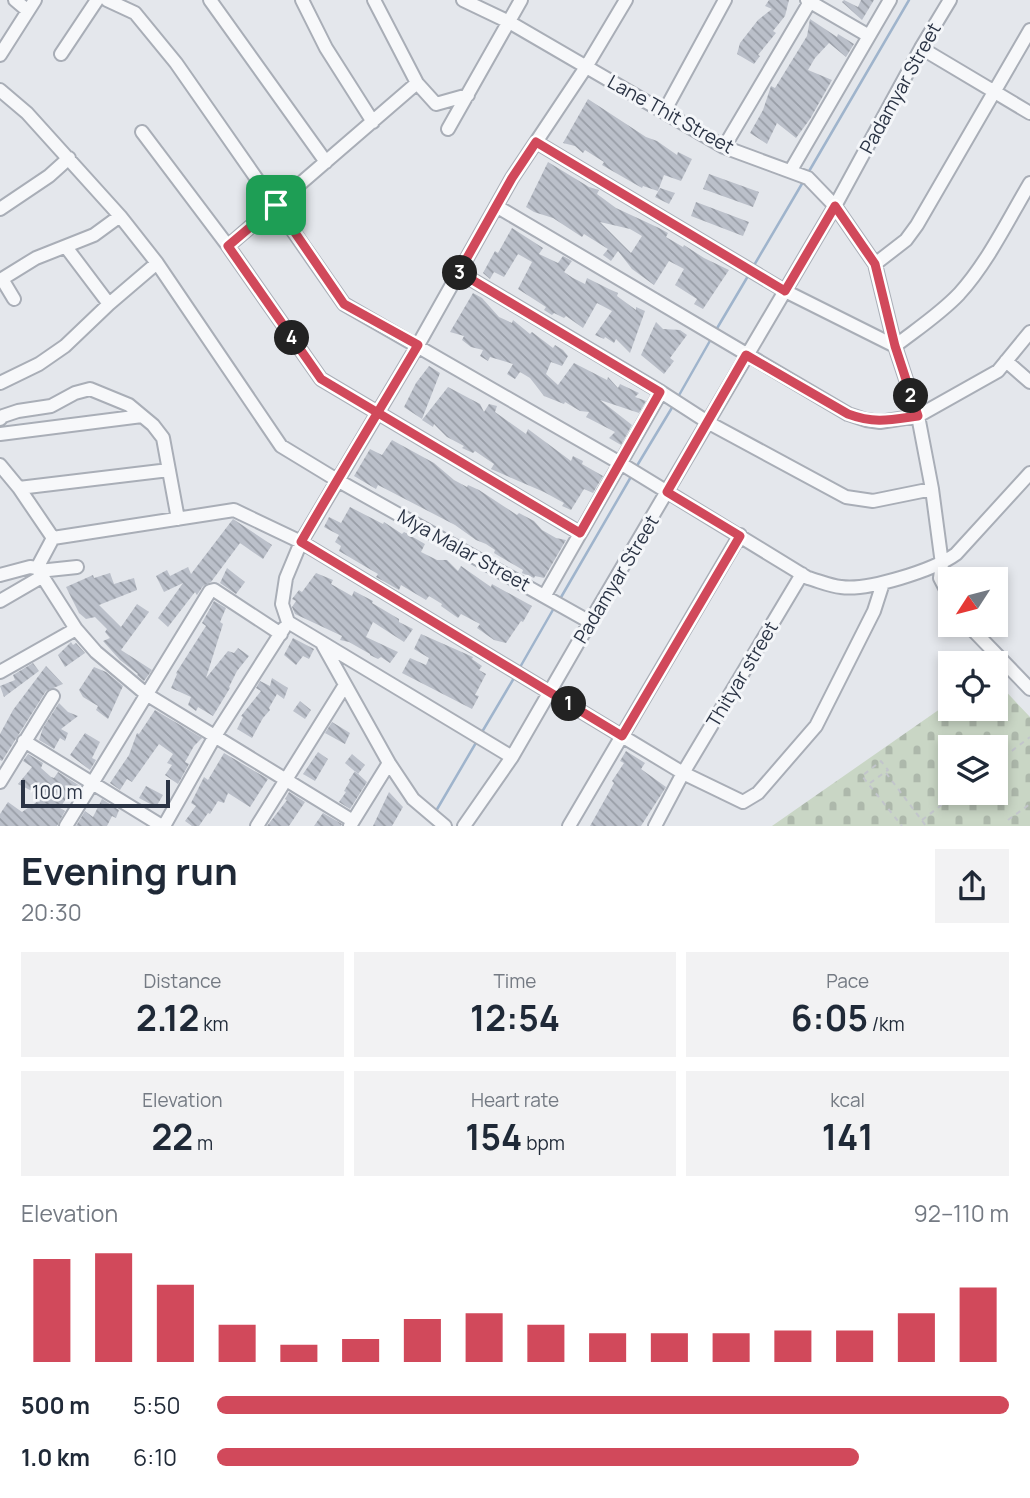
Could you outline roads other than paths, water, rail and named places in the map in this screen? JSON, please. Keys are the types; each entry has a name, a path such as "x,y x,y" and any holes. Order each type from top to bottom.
{"street":[{"path":"1,52 32,6 15,0"},
{"path":"61,54 97,0"},
{"path":"107,0 135,13 176,63 344,304 620,463 808,578 842,588 883,583 942,564 956,554 1030,473"},
{"path":"210,0 326,162"},
{"path":"302,0 326,48 373,122"},
{"path":"374,0 417,83 436,104 468,95"},
{"path":"448,129 521,0"},
{"path":"512,757 288,622 282,604 286,578 301,542 418,345 496,206 626,0"},
{"path":"664,112 725,0"},
{"path":"791,170 890,0"},
{"name":"Padamyar Street","path":"464,826 512,757 709,423 950,0"},
{"path":"724,147 809,1 869,36"},
{"name":"Lane Thit Street","path":"468,3 509,22 724,147 808,178 835,206 875,264 895,346 918,416 932,489 942,567"},
{"path":"875,264 906,240 917,225 1030,30"},
{"path":"921,48 1030,113"},
{"path":"228,246 417,83"},
{"name":"Mya Malar Street","path":"0,90 27,113 120,216 157,263 281,446 590,622"},
{"path":"142,132 228,246 321,379 580,533"},
{"path":"536,142 785,291 895,346 945,308 960,293 974,275 1030,183"},
{"path":"0,209 49,176 69,158"},
{"path":"496,206 848,414 866,420 880,422 918,416 998,372 1030,332"},
{"path":"14,299 1,278 36,258 94,235 120,216"},
{"path":"66,247 109,304"},
{"path":"0,383 39,364 65,346 157,263"},
{"path":"459,272 709,423 846,497 873,501 932,489"},
{"path":"1006,361 1030,382"},
{"path":"0,419 19,411 51,406 75,393 90,389 129,405 163,438 178,519"},
{"path":"544,595 660,392"},
{"path":"0,434 142,416"},
{"path":"0,465 53,538"},
{"path":"19,488 169,470"},
{"path":"53,538 234,510 301,542 683,773 743,802 758,793 817,726 874,611 883,583"},
{"path":"569,826 740,536"},
{"path":"40,572 53,538"},
{"path":"0,575 30,567 40,572 76,629 96,652 146,694 286,779 352,823 388,763"},
{"path":"0,601 40,572 77,567"},
{"name":"Thityar street","path":"654,826 802,574"},
{"path":"66,826 210,591 214,590 230,599 281,634"},
{"path":"24,741 163,826 215,736 288,622"},
{"path":"0,672 76,629"},
{"path":"979,637 1030,690"},
{"path":"322,644 388,763 413,799 445,826"},
{"path":"257,826 345,685"},
{"path":"0,782 52,696"}],"waterway":[{"path":"808,173 909,0"},
{"path":"753,267 803,182"},
{"path":"716,330 748,276"},
{"path":"678,397 711,339"},
{"path":"635,469 673,406"},
{"path":"560,599 632,475"},
{"path":"519,669 554,608"},
{"path":"482,732 514,678"},
{"path":"436,811 477,741"}]}
